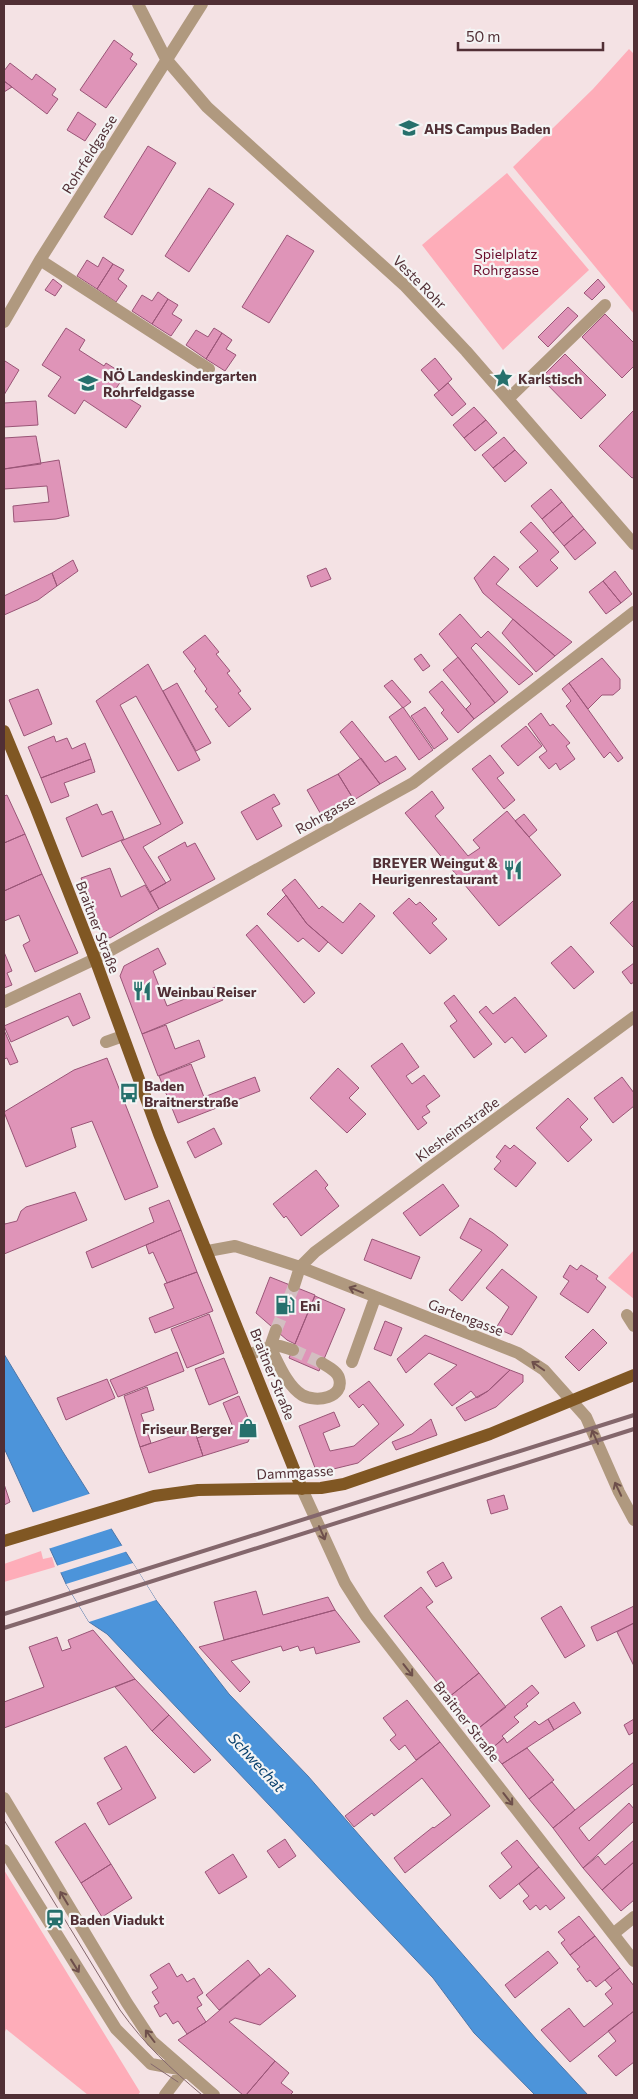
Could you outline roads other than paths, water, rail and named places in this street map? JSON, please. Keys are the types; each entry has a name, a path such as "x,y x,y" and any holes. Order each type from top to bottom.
{"main road":[{"name":"Braitner Straße","path":"4,731 95,959 159,1134 208,1251 302,1489"},
{"name":"Dammgasse","path":"4,1541 154,1496 198,1490 302,1489 344,1484 490,1434 634,1375"}],"street":[{"name":"Veste Rohr","path":"138,4 166,59 207,107 404,285 508,399 634,544"},
{"name":"Rohrfeldgasse","path":"4,322 40,260 202,4"},
{"path":"40,260 209,369"},
{"path":"508,399 605,305"},
{"name":"Rohrgasse","path":"4,1002 95,959 413,783 634,612"},
{"name":"Klesheimstraße","path":"300,1267 315,1252 634,1017"},
{"path":"106,1042 123,1036"},
{"name":"Gartengasse","path":"208,1251 236,1246 300,1267 375,1298 518,1352 544,1370 586,1417 619,1492 634,1520"},
{"path":"294,1286 300,1267"},
{"path":"352,1362 375,1298"},
{"path":"627,1314 634,1326"},
{"path":"276,1330 270,1347 289,1381 301,1395 311,1399 324,1400 339,1387 340,1379 336,1372 322,1362"},
{"path":"248,1355 270,1347 280,1346 292,1350"},
{"name":"Braitner Straße","path":"302,1489 344,1583 366,1616 634,1961"},
{"path":"4,1798 152,2041 210,2094"},
{"path":"4,1850 116,2029 151,2064 184,2070"},
{"path":"613,1934 634,1917"},
{"path":"165,2095 184,2070"}],"water":[{"name":"Schwechat","path":"4,1354 156,1600 229,1694 308,1776 536,2039 588,2095 535,2095 474,2033 433,1978 107,1634 89,1622 66,1584 4,1448"}],"tunnel":[{"path":"276,1330 294,1286"},
{"path":"293,1350 322,1363"}],"tram line":[{"path":"4,1820 120,2010 158,2056 202,2095"},
{"path":"151,2064 178,2082"}],"railway":[{"path":"4,1614 634,1415"},
{"path":"4,1628 634,1429"}],"place":[{"name":"AHS Campus Baden","path":"409,128"},
{"name":"Karlstisch","path":"503,378"},
{"name":"NÖ Landeskindergarten Rohrfeldgasse","path":"88,383"},
{"name":"BREYER Weingut & Heurigenrestaurant","path":"513,870"},
{"name":"Weinbau Reiser","path":"142,991"},
{"name":"Baden Braitnerstraße","path":"129,1093"},
{"name":"Eni","path":"285,1305"},
{"name":"Friseur Berger","path":"248,1428"},
{"name":"Baden Viadukt","path":"55,1919"}],"park label":[{"name":"Spielplatz Rohrgasse","path":"506,262"}]}
